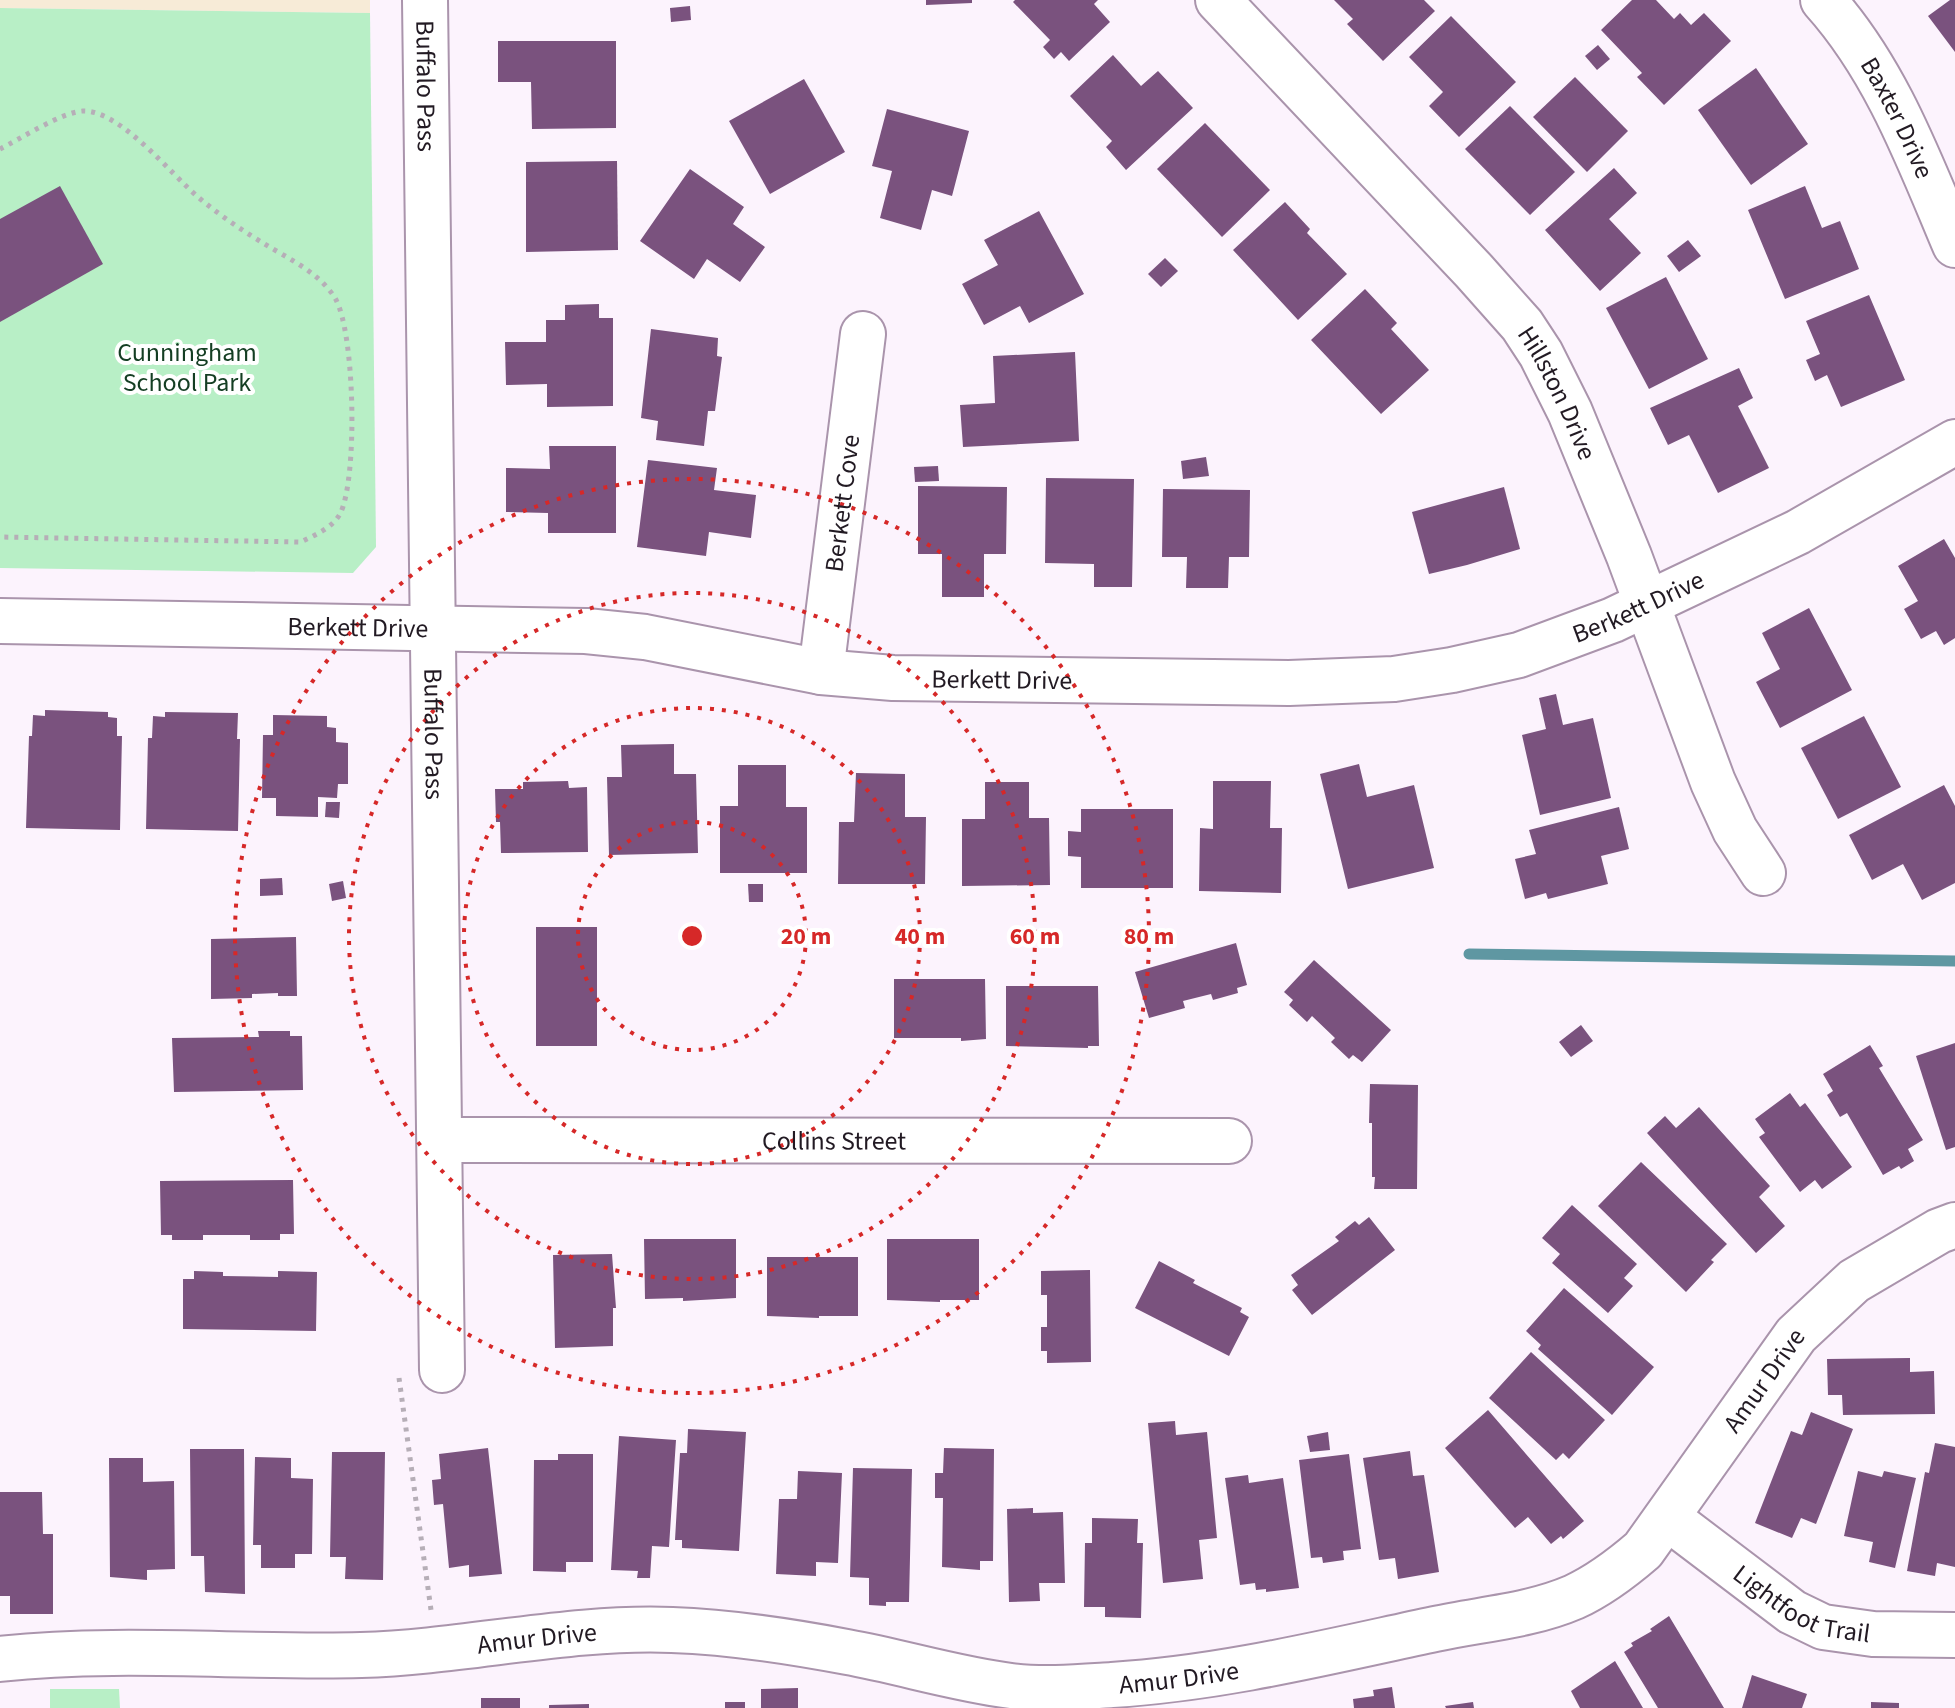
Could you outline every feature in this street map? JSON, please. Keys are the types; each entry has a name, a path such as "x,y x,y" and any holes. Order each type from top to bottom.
{"street":[{"name":"Buffalo Pass","path":"425,0 442,1370"},
{"name":"Hillston Drive","path":"1218,0 1474,271 1522,325 1541,354 1570,412 1648,605 1713,782 1735,830 1763,873"},
{"name":"Baxter Drive","path":"1827,1 1893,103 1955,245"},
{"name":"Berkett Cove","path":"821,672 863,334"},
{"name":"Berkett Drive","path":"0,621 586,631 645,637 821,672 893,678 1289,683 1394,679 1519,655 1613,620 1798,532 1955,442"},
{"name":"Collins Street","path":"440,1140 1229,1141"},
{"name":"Amur Drive","path":"0,1659 105,1652 360,1655 430,1651 619,1630 672,1630 746,1636 844,1651 1072,1698 1156,1682 1251,1670 1466,1622 1538,1610 1575,1597 1612,1577 1643,1550 1796,1335 1854,1281 1939,1231 1955,1225"},
{"name":"Lightfoot Trail","path":"1668,1518 1792,1612 1823,1627 1873,1634 1955,1635"}],"path":[{"path":"0,149 83,111 110,118 199,198 245,232 314,275 335,298 344,328 349,354 351,445 347,490 339,515 322,532 301,542 0,537"},
{"path":"399,1376 432,1616 430,1651"}],"shaded area":[{"path":"0,0 370,0 370,13 0,8"}],"green space":[{"name":"Cunningham School Park","path":"0,8 370,13 376,547 353,573 0,568"},
{"path":"50,1689 119,1689 120,1708 50,1708"}],"building":[{"path":"926,0 972,0 972,3 926,5"},
{"path":"1098,0 1094,4 1110,22 1069,61 1061,52 1054,59 1043,47 1050,40 1013,2"},
{"path":"1334,0 1424,0 1435,11 1383,61 1347,24 1353,19"},
{"path":"1632,0 1656,0 1674,19 1680,13 1691,25 1704,13 1731,41 1664,105 1637,77 1642,73 1601,30"},
{"path":"1950,0 1955,0 1955,52 1928,16"},
{"path":"690,6 691,20 671,22 670,8"},
{"path":"1451,16 1516,82 1459,137 1429,106 1443,92 1409,57"},
{"path":"498,41 616,41 616,128 532,129 531,82 498,82"},
{"path":"1598,45 1610,59 1597,70 1585,56"},
{"path":"1113,55 1141,86 1158,71 1193,108 1126,170 1106,147 1112,141 1070,96"},
{"path":"1756,68 1808,144 1751,185 1698,110"},
{"path":"1575,77 1628,131 1587,172 1533,117"},
{"path":"804,79 845,152 770,194 729,121"},
{"path":"1510,106 1575,172 1530,215 1465,149"},
{"path":"887,109 969,131 952,196 932,190 921,230 880,218 892,171 872,166"},
{"path":"1205,123 1270,190 1222,237 1157,169"},
{"path":"617,161 618,250 526,252 526,162"},
{"path":"1614,168 1637,193 1609,219 1641,253 1600,291 1545,230"},
{"path":"690,169 744,207 733,224 765,247 740,282 707,259 694,279 640,241"},
{"path":"60,186 103,264 0,322 0,219"},
{"path":"1805,186 1822,228 1840,221 1859,269 1785,299 1748,210"},
{"path":"1285,202 1310,229 1307,233 1347,274 1298,320 1233,250"},
{"path":"1039,211 1084,294 1029,323 1020,306 984,325 962,284 998,265 984,240"},
{"path":"1688,240 1701,256 1679,272 1667,256"},
{"path":"1165,258 1178,271 1161,287 1148,274"},
{"path":"1666,277 1708,359 1649,389 1606,308"},
{"path":"1365,289 1397,323 1391,329 1429,370 1381,414 1311,340"},
{"path":"1869,295 1905,380 1841,407 1827,375 1815,381 1806,360 1820,354 1806,321"},
{"path":"599,304 599,318 613,318 613,406 547,407 547,384 506,385 505,342 546,342 546,320 565,320 565,305"},
{"path":"651,329 718,338 717,356 722,357 715,411 708,411 704,446 656,440 658,421 641,418"},
{"path":"1075,352 1079,441 963,447 960,405 995,403 993,356"},
{"path":"1739,368 1753,398 1738,406 1769,468 1718,493 1689,435 1668,445 1650,408"},
{"path":"549,446 616,446 616,533 548,533 548,513 506,512 506,468 550,469"},
{"path":"1206,457 1209,476 1183,479 1181,461"},
{"path":"648,460 717,468 714,490 756,495 751,538 709,532 706,556 637,547"},
{"path":"938,466 939,481 915,482 914,467"},
{"path":"1046,478 1134,479 1132,587 1094,587 1094,564 1045,563"},
{"path":"918,486 1007,487 1006,554 984,554 984,597 942,597 942,554 918,554"},
{"path":"1504,487 1520,549 1429,574 1412,512"},
{"path":"1163,489 1250,490 1249,557 1229,557 1228,588 1186,588 1187,557 1162,557"},
{"path":"1944,539 1955,558 1955,638 1944,645 1936,631 1921,639 1904,609 1918,601 1898,566"},
{"path":"1809,608 1852,690 1780,728 1756,682 1780,669 1762,633"},
{"path":"1556,694 1563,725 1593,718 1611,798 1540,815 1522,735 1546,729 1539,698"},
{"path":"45,710 108,712 108,717 117,718 117,736 122,736 120,830 26,828 29,736 32,736 33,715 45,716"},
{"path":"165,712 238,713 238,831 146,829 148,738 152,738 153,716 165,717"},
{"path":"273,715 327,716 327,727 336,728 336,742 348,743 348,784 338,784 337,798 318,797 318,817 276,816 276,798 262,798 263,735 273,735"},
{"path":"1864,716 1901,787 1838,819 1801,748"},
{"path":"674,744 674,774 696,774 698,853 609,855 607,777 622,777 621,745"},
{"path":"1359,764 1367,797 1414,785 1434,868 1348,889 1320,774"},
{"path":"738,765 786,765 786,807 807,807 807,873 720,873 720,806 738,806"},
{"path":"856,773 905,774 905,817 926,817 925,884 838,884 839,822 854,822"},
{"path":"568,781 569,788 587,787 588,852 501,853 495,789 523,789 523,782"},
{"path":"1213,781 1271,781 1270,828 1282,828 1281,893 1199,891 1200,828 1213,829"},
{"path":"985,782 1029,782 1029,818 1049,818 1050,885 962,886 962,819 985,819"},
{"path":"1944,785 1955,806 1955,883 1922,900 1903,864 1872,880 1849,835"},
{"path":"326,802 340,802 339,818 325,817"},
{"path":"1619,807 1629,849 1601,856 1608,884 1548,899 1546,893 1525,899 1515,859 1536,854 1529,830"},
{"path":"1081,809 1173,809 1173,888 1081,888 1081,857 1068,856 1068,831 1081,832"},
{"path":"282,878 283,895 260,896 260,879"},
{"path":"343,881 346,898 332,901 329,884"},
{"path":"748,884 763,884 763,902 749,902"},
{"path":"536,927 597,927 597,1046 536,1046"},
{"path":"296,937 297,996 278,996 278,993 252,994 252,998 211,999 211,939"},
{"path":"1236,943 1247,985 1237,988 1238,993 1213,1000 1211,994 1183,1001 1185,1008 1149,1018 1135,972"},
{"path":"1314,960 1391,1030 1362,1062 1353,1055 1349,1059 1331,1042 1335,1038 1312,1016 1307,1022 1289,1005 1293,1000 1284,992"},
{"path":"894,979 985,979 986,1039 894,1038"},
{"path":"1006,986 1098,986 1099,1046 1006,1046"},
{"path":"1581,1025 1593,1041 1571,1057 1559,1042"},
{"path":"258,1031 290,1031 290,1036 302,1036 303,1090 174,1092 172,1038 259,1037"},
{"path":"1955,1043 1955,1147 1946,1150 1916,1056"},
{"path":"1870,1045 1883,1066 1879,1068 1923,1140 1908,1149 1914,1161 1883,1175 1847,1113 1840,1117 1827,1095 1833,1091 1823,1074"},
{"path":"1370,1084 1418,1085 1417,1189 1374,1189 1372,1123 1369,1123"},
{"path":"1790,1093 1800,1107 1805,1103 1852,1167 1822,1189 1815,1180 1800,1192 1759,1137 1765,1133 1755,1119"},
{"path":"1699,1107 1770,1186 1759,1197 1785,1226 1756,1253 1647,1133 1665,1116 1676,1128"},
{"path":"1641,1162 1727,1244 1686,1292 1598,1206"},
{"path":"293,1180 294,1234 280,1234 280,1240 250,1240 250,1235 203,1235 203,1240 172,1240 172,1235 161,1235 160,1181"},
{"path":"1572,1205 1637,1264 1624,1278 1633,1286 1608,1313 1552,1263 1560,1254 1542,1238"},
{"path":"1369,1217 1395,1250 1312,1315 1292,1290 1298,1285 1291,1275 1339,1241 1335,1237 1355,1221 1359,1225"},
{"path":"644,1239 736,1239 736,1298 683,1301 683,1298 645,1299"},
{"path":"887,1239 979,1239 979,1300 887,1300"},
{"path":"612,1254 616,1308 613,1308 613,1346 555,1348 553,1255"},
{"path":"767,1257 858,1257 858,1316 767,1316"},
{"path":"1159,1261 1242,1308 1240,1312 1249,1317 1229,1356 1135,1308"},
{"path":"1090,1270 1091,1362 1047,1363 1047,1351 1041,1351 1041,1327 1047,1327 1047,1295 1041,1295 1041,1271"},
{"path":"194,1271 223,1272 223,1276 278,1277 278,1271 317,1272 316,1331 183,1329 183,1279 194,1279"},
{"path":"1564,1288 1654,1367 1612,1415 1538,1349 1541,1345 1526,1331"},
{"path":"1531,1352 1605,1420 1569,1459 1563,1453 1556,1460 1489,1398"},
{"path":"1910,1358 1910,1372 1934,1371 1935,1414 1843,1415 1842,1395 1828,1395 1827,1359"},
{"path":"1488,1410 1584,1521 1563,1539 1561,1536 1551,1544 1528,1517 1515,1528 1445,1448"},
{"path":"1811,1412 1853,1429 1816,1524 1801,1518 1792,1538 1755,1523 1791,1431 1802,1435"},
{"path":"1175,1421 1176,1435 1207,1432 1217,1538 1199,1540 1203,1579 1163,1583 1148,1423"},
{"path":"688,1429 746,1432 739,1551 682,1548 682,1540 675,1540 680,1453 687,1453"},
{"path":"1328,1432 1330,1450 1310,1452 1307,1436"},
{"path":"619,1436 676,1440 669,1547 652,1546 650,1578 637,1578 638,1571 611,1570"},
{"path":"1935,1443 1955,1447 1955,1567 1937,1563 1935,1576 1907,1571 1925,1472 1929,1473"},
{"path":"488,1448 502,1574 469,1577 469,1565 449,1568 443,1504 434,1505 432,1480 441,1479 439,1454"},
{"path":"944,1448 994,1449 993,1561 980,1561 980,1570 942,1567 943,1498 935,1498 935,1473 943,1473"},
{"path":"190,1449 244,1449 245,1594 205,1592 204,1556 191,1556"},
{"path":"1410,1451 1413,1476 1424,1475 1439,1572 1398,1579 1395,1558 1379,1560 1363,1458"},
{"path":"332,1452 385,1452 383,1580 345,1579 346,1557 330,1557"},
{"path":"558,1454 593,1454 593,1562 566,1562 566,1572 533,1571 534,1460 558,1460"},
{"path":"1349,1454 1361,1549 1343,1551 1344,1560 1323,1563 1322,1557 1311,1558 1299,1460"},
{"path":"255,1457 291,1458 291,1478 313,1479 312,1554 295,1554 295,1568 261,1568 261,1545 253,1545"},
{"path":"109,1458 143,1458 143,1482 174,1481 175,1569 147,1570 147,1580 110,1577"},
{"path":"853,1468 912,1469 909,1602 869,1605 869,1578 850,1577"},
{"path":"798,1471 842,1473 838,1563 816,1562 816,1576 776,1574 779,1499 797,1499"},
{"path":"1858,1471 1882,1477 1884,1471 1916,1478 1895,1568 1869,1562 1873,1542 1844,1536"},
{"path":"1248,1475 1249,1483 1283,1478 1299,1588 1266,1592 1266,1589 1256,1590 1255,1583 1240,1585 1225,1478"},
{"path":"0,1492 42,1492 43,1534 53,1534 53,1614 10,1614 10,1596 0,1596"},
{"path":"1033,1508 1033,1513 1063,1512 1065,1583 1039,1583 1040,1601 1009,1602 1007,1509"},
{"path":"1092,1518 1138,1519 1137,1543 1143,1543 1141,1618 1105,1617 1105,1607 1084,1607 1085,1543 1092,1543"},
{"path":"1669,1616 1724,1708 1658,1708 1624,1652 1633,1646 1631,1643"},
{"path":"1615,1661 1643,1708 1580,1708 1571,1691"},
{"path":"1752,1675 1807,1694 1802,1708 1742,1708"},
{"path":"1392,1687 1395,1708 1354,1708 1353,1699 1374,1696 1373,1690"},
{"path":"798,1688 798,1708 761,1708 761,1689"},
{"path":"481,1698 520,1698 520,1708 481,1708"},
{"path":"725,1702 745,1702 745,1708 725,1708"},
{"path":"1473,1702 1474,1708 1445,1706"},
{"path":"1871,1702 1899,1703 1899,1708 1871,1708"},
{"path":"589,1704 589,1708 549,1708 549,1705"}],"waterway":[{"path":"1469,954 1955,961"}]}
